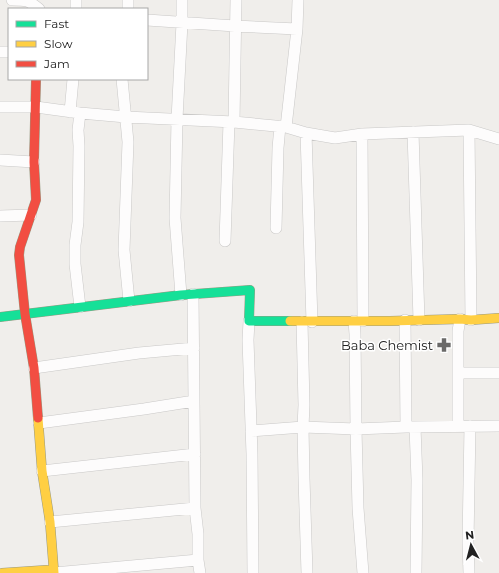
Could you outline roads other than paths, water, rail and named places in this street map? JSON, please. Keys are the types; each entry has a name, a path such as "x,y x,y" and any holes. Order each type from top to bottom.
{"street":[{"path":"12,0 27,0 35,7"},
{"path":"181,295 175,218 182,0"},
{"path":"225,241 236,0"},
{"path":"276,228 278,148 283,127 297,29 298,0"},
{"path":"148,20 297,29"},
{"path":"36,80 34,162 36,200 20,247 19,255 25,314 34,368 42,472 50,522 49,572"},
{"path":"73,80 79,146 78,222 75,245 75,264 80,307"},
{"path":"122,80 128,142 124,250 129,301"},
{"path":"0,107 36,107 126,117 231,122 283,127 335,138 362,134 469,130 499,139"},
{"path":"469,130 471,320"},
{"path":"414,132 419,320"},
{"path":"306,133 307,322 303,428 307,573"},
{"path":"362,134 358,321 355,334 358,508 363,573"},
{"path":"0,160 34,162"},
{"path":"0,216 31,216"},
{"path":"0,317 181,295 250,290 248,340 253,573"},
{"path":"193,294 195,508 200,573"},
{"path":"249,321 307,322 471,320 499,318"},
{"path":"458,426 458,331 460,319"},
{"path":"405,320 411,427 417,480 416,573"},
{"path":"34,368 140,353 194,348"},
{"path":"458,373 499,373"},
{"path":"39,423 194,401"},
{"path":"469,573 468,512 470,426"},
{"path":"251,431 303,428 356,429 499,426"},
{"path":"42,472 195,454"},
{"path":"50,522 195,508"},
{"path":"2,573 49,572 198,560"}],"place":[{"name":"Baba Chemist","path":"444,345"}]}
